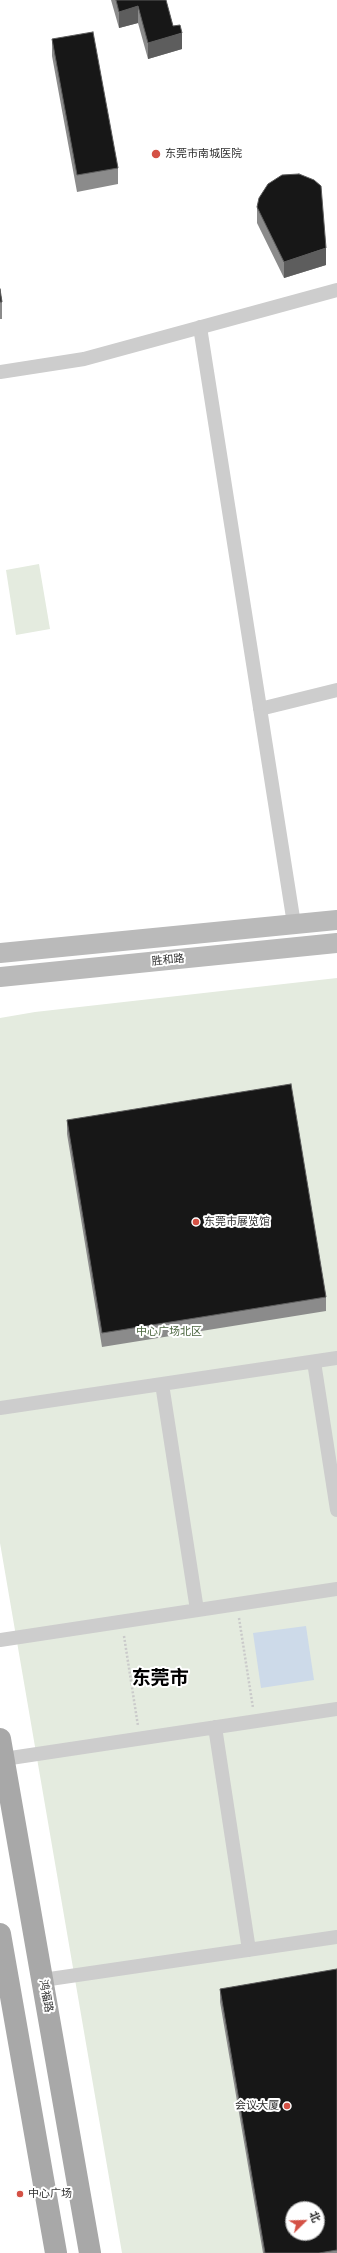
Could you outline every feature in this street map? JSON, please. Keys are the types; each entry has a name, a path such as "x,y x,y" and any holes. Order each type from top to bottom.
{"main road":[{"path":"0,953 337,920"},
{"name":"胜和路","path":"0,977 337,943"},
{"name":"鸿福路","path":"2,1749 90,2253"},
{"path":"0,1934 3,1973 56,2253"}],"street":[{"path":"0,372 84,359 337,290"},
{"path":"200,327 294,924"},
{"path":"260,709 337,690"},
{"path":"0,1408 337,1358"},
{"path":"314,1362 337,1510"},
{"path":"162,1384 197,1610"},
{"path":"0,1640 337,1589"},
{"path":"2,1749 140,1739 337,1709"},
{"path":"215,1727 249,1950"},
{"path":"43,1980 337,1937"}],"path":[{"path":"237,1604 255,1721"},
{"path":"122,1621 140,1739"}],"green space":[{"path":"39,564 50,629 16,635 6,570"},
{"name":"中心广场北区","path":"337,978 337,2253 122,2253 0,1543 0,1018 35,1012"}],"water":[{"path":"306,1626 314,1680 261,1688 253,1633"}],"building":[{"path":"116,0 166,0 173,26 180,25 182,33 148,43 138,6 119,12"},
{"path":"93,32 118,168 77,175 52,39"},
{"path":"299,174 314,180 321,186 326,248 284,262 257,207 259,198 268,184 282,175"},
{"path":"0,289 2,302 0,302"},
{"name":"东莞市展览馆","path":"291,1084 326,1297 102,1333 67,1120"},
{"name":"会议大厦","path":"337,1969 337,2250 319,2253 265,2253 220,1989"}],"place":[{"name":"东莞市南城医院","path":"156,154"},
{"name":"东莞市展览馆","path":"196,1222"},
{"name":"会议大厦","path":"287,2106"},
{"name":"中心广场","path":"20,2194"}],"district":[{"name":"东莞市","path":"160,1678"}]}
